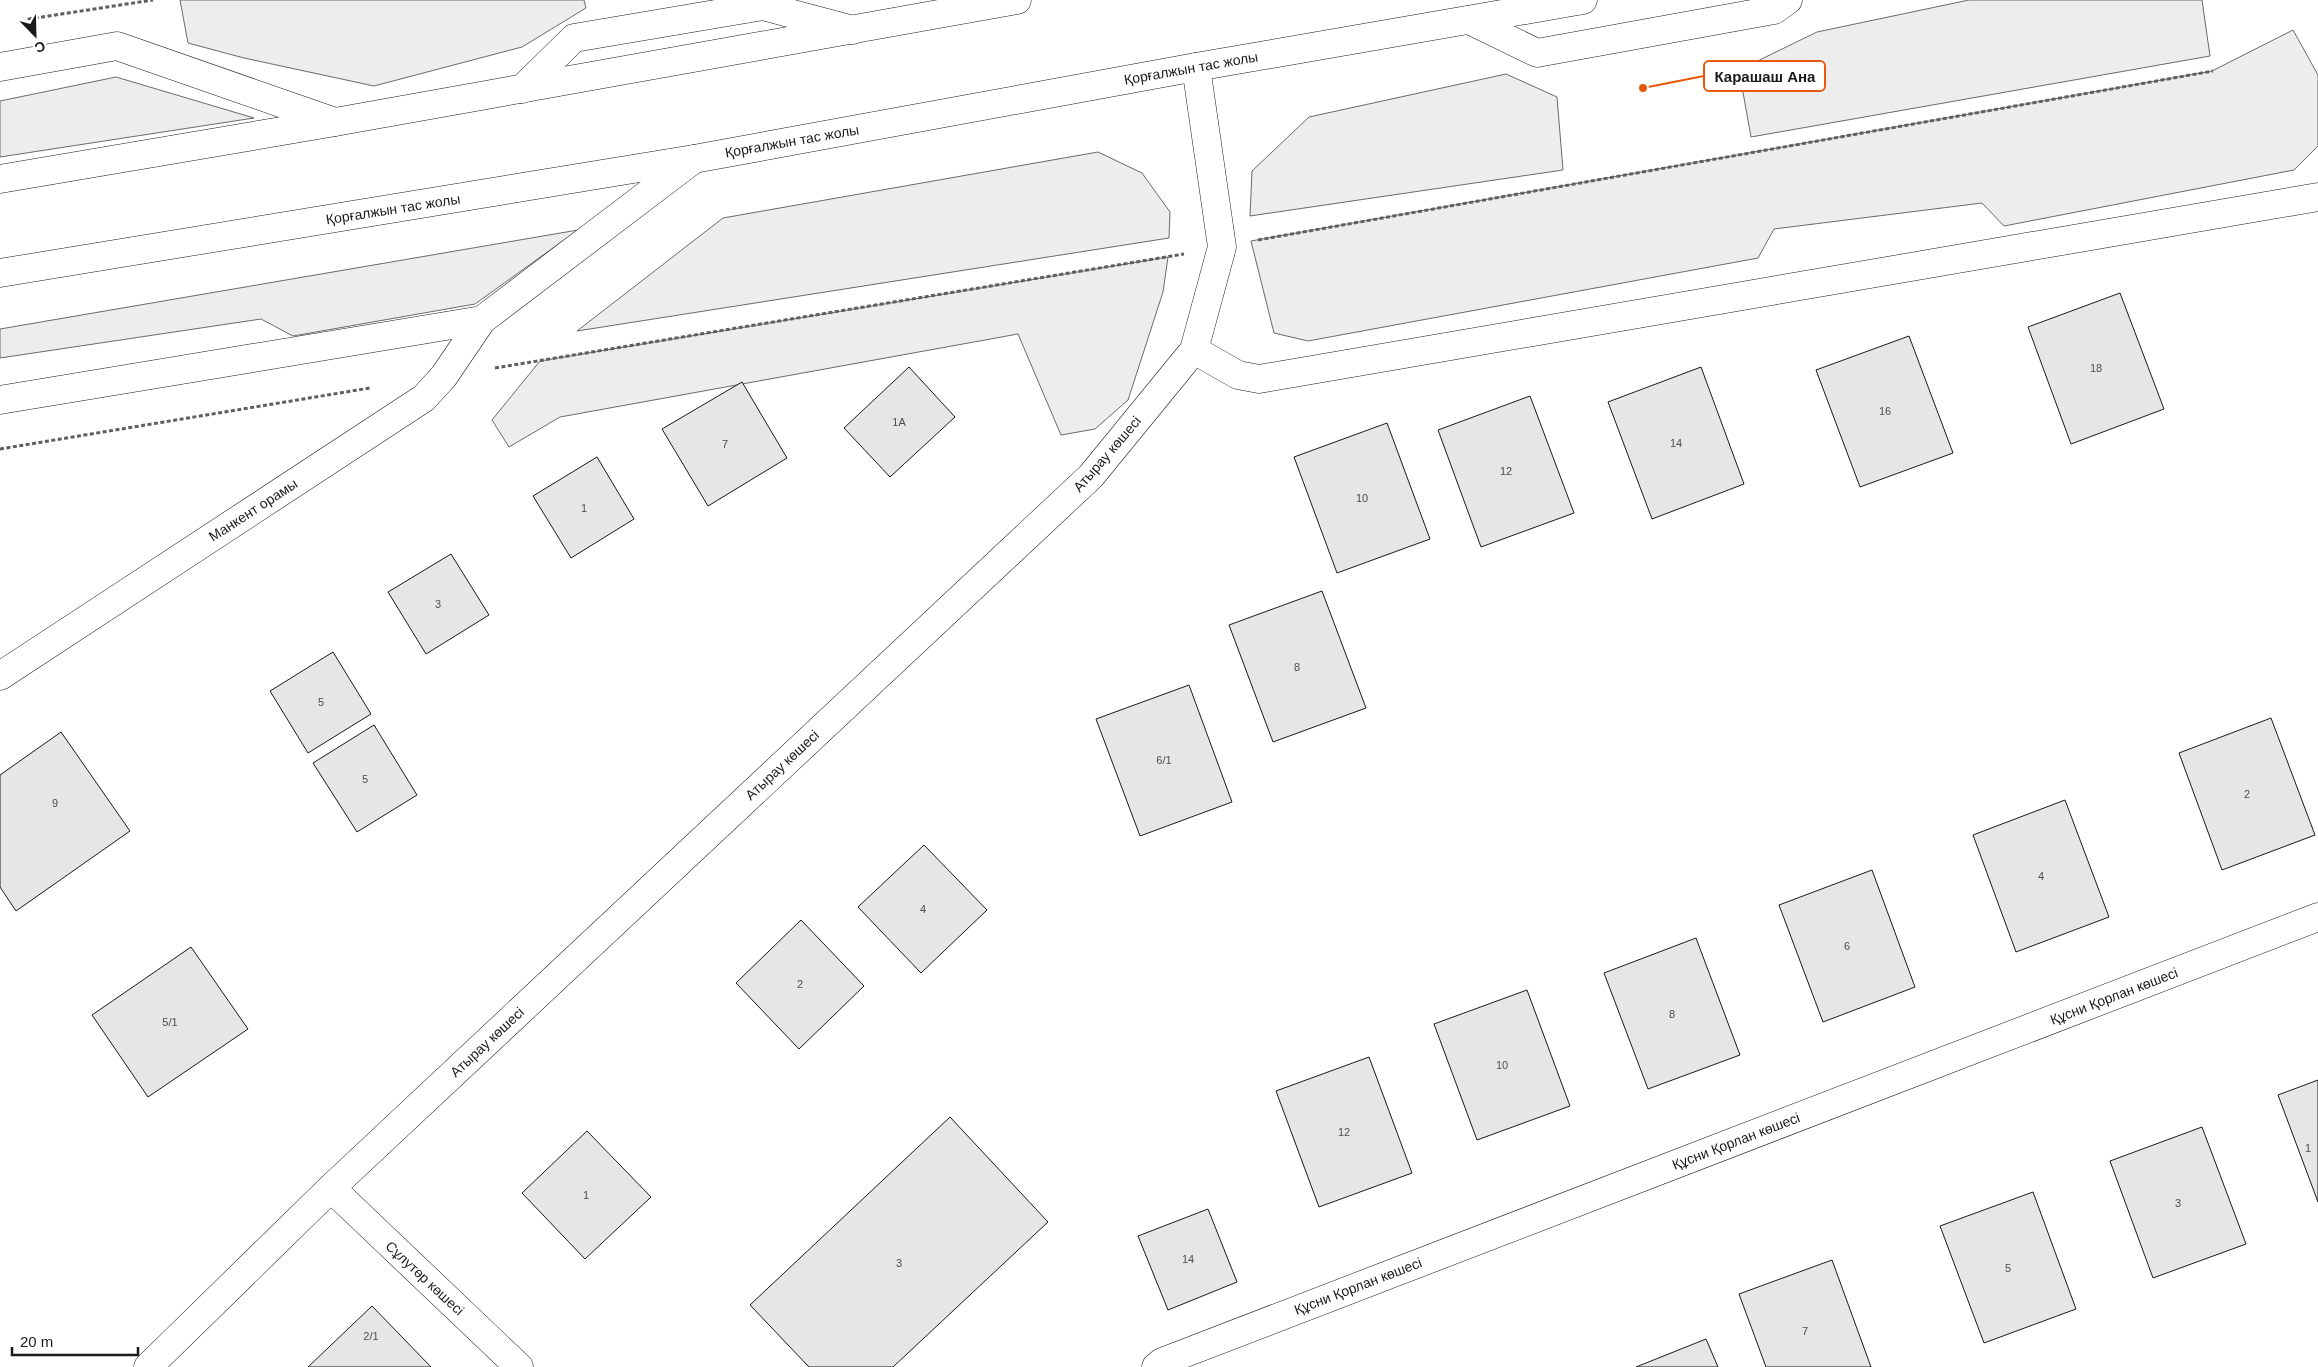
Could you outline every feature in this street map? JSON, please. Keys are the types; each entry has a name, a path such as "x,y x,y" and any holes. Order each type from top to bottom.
{"street":[{"path":"0,179 336,122 1016,0"},
{"name":"Қорғалжын тас жолы","path":"0,273 694,160 1196,67 1583,0"},
{"path":"1469,20 1537,53 1774,10 1788,0"},
{"path":"522,89 574,38 763,6 853,30"},
{"path":"0,67 117,46 336,122"},
{"name":"Атырау көшесі","path":"148,1367 331,1188 1091,476 1194,350 1222,247 1196,67"},
{"path":"0,400 482,320 694,160"},
{"path":"1194,350 1238,375 1259,379 2318,197"},
{"name":"Манкент орамы","path":"0,676 424,398 444,376 482,320"},
{"name":"Құсни Қорлан көшесі","path":"1156,1367 1171,1358 2318,917"},
{"name":"Сұлутөр көшесі","path":"331,1188 519,1367"}],"path":[{"path":"1251,241 2212,71"},
{"path":"540,360 1187,253"},
{"path":"0,450 379,387"}],"shaded area":[{"path":"180,0 584,0 586,8 522,47 374,86 244,58 188,43"},
{"path":"1969,0 2202,0 2210,56 1751,137 1739,70 1817,32"},
{"path":"2293,30 2318,75 2318,146 2294,170 2004,226 1982,203 1774,229 1758,258 1308,341 1274,333 1251,241 2212,71"},
{"path":"1506,74 1557,97 1563,170 1250,216 1252,171 1309,117"},
{"path":"116,77 254,118 0,157 0,101"},
{"path":"1098,152 1142,173 1170,212 1169,238 577,331 723,218"},
{"path":"578,230 475,304 293,336 261,319 0,358 0,329"},
{"path":"1168,257 1163,292 1128,400 1095,429 1061,435 1018,334 560,417 509,447 492,420 540,361"}],"building":[{"path":"2120,293 2164,409 2071,444 2028,327"},
{"path":"1909,336 1953,453 1860,487 1816,370"},
{"path":"909,367 955,417 890,477 844,428"},
{"path":"1701,367 1744,484 1652,519 1608,402"},
{"path":"742,382 787,458 708,506 662,429"},
{"path":"1530,396 1574,513 1481,547 1438,430"},
{"path":"1387,423 1430,539 1337,573 1294,457"},
{"path":"597,457 634,519 571,558 533,496"},
{"path":"451,554 489,615 426,654 388,592"},
{"path":"1322,591 1366,708 1273,742 1229,625"},
{"path":"333,652 371,714 308,753 270,691"},
{"path":"1189,685 1232,802 1140,836 1096,719"},
{"path":"2271,718 2315,835 2222,870 2179,753"},
{"path":"374,725 417,795 357,832 313,763"},
{"path":"61,732 130,831 16,911 0,887 0,775"},
{"path":"2065,800 2109,917 2016,952 1973,835"},
{"path":"924,845 987,910 921,973 858,907"},
{"path":"1872,870 1915,987 1823,1022 1779,905"},
{"path":"801,920 864,986 799,1049 736,983"},
{"path":"1696,938 1740,1055 1648,1089 1604,973"},
{"path":"191,947 248,1029 148,1097 92,1015"},
{"path":"1527,990 1570,1106 1477,1140 1434,1024"},
{"path":"1369,1057 1412,1173 1319,1207 1276,1091"},
{"path":"2318,1080 2318,1202 2278,1095"},
{"path":"950,1117 1048,1222 893,1367 809,1367 750,1305"},
{"path":"2202,1127 2246,1244 2153,1278 2110,1161"},
{"path":"587,1131 651,1197 585,1259 522,1193"},
{"path":"2033,1192 2076,1309 1984,1343 1940,1226"},
{"path":"1208,1209 1237,1282 1168,1310 1138,1236"},
{"path":"1832,1260 1871,1367 1766,1367 1739,1294"},
{"path":"372,1306 431,1367 308,1367"},
{"path":"1706,1339 1718,1367 1636,1367"}],"place":[{"name":"Карашаш Ана","path":"1643,88"}]}
